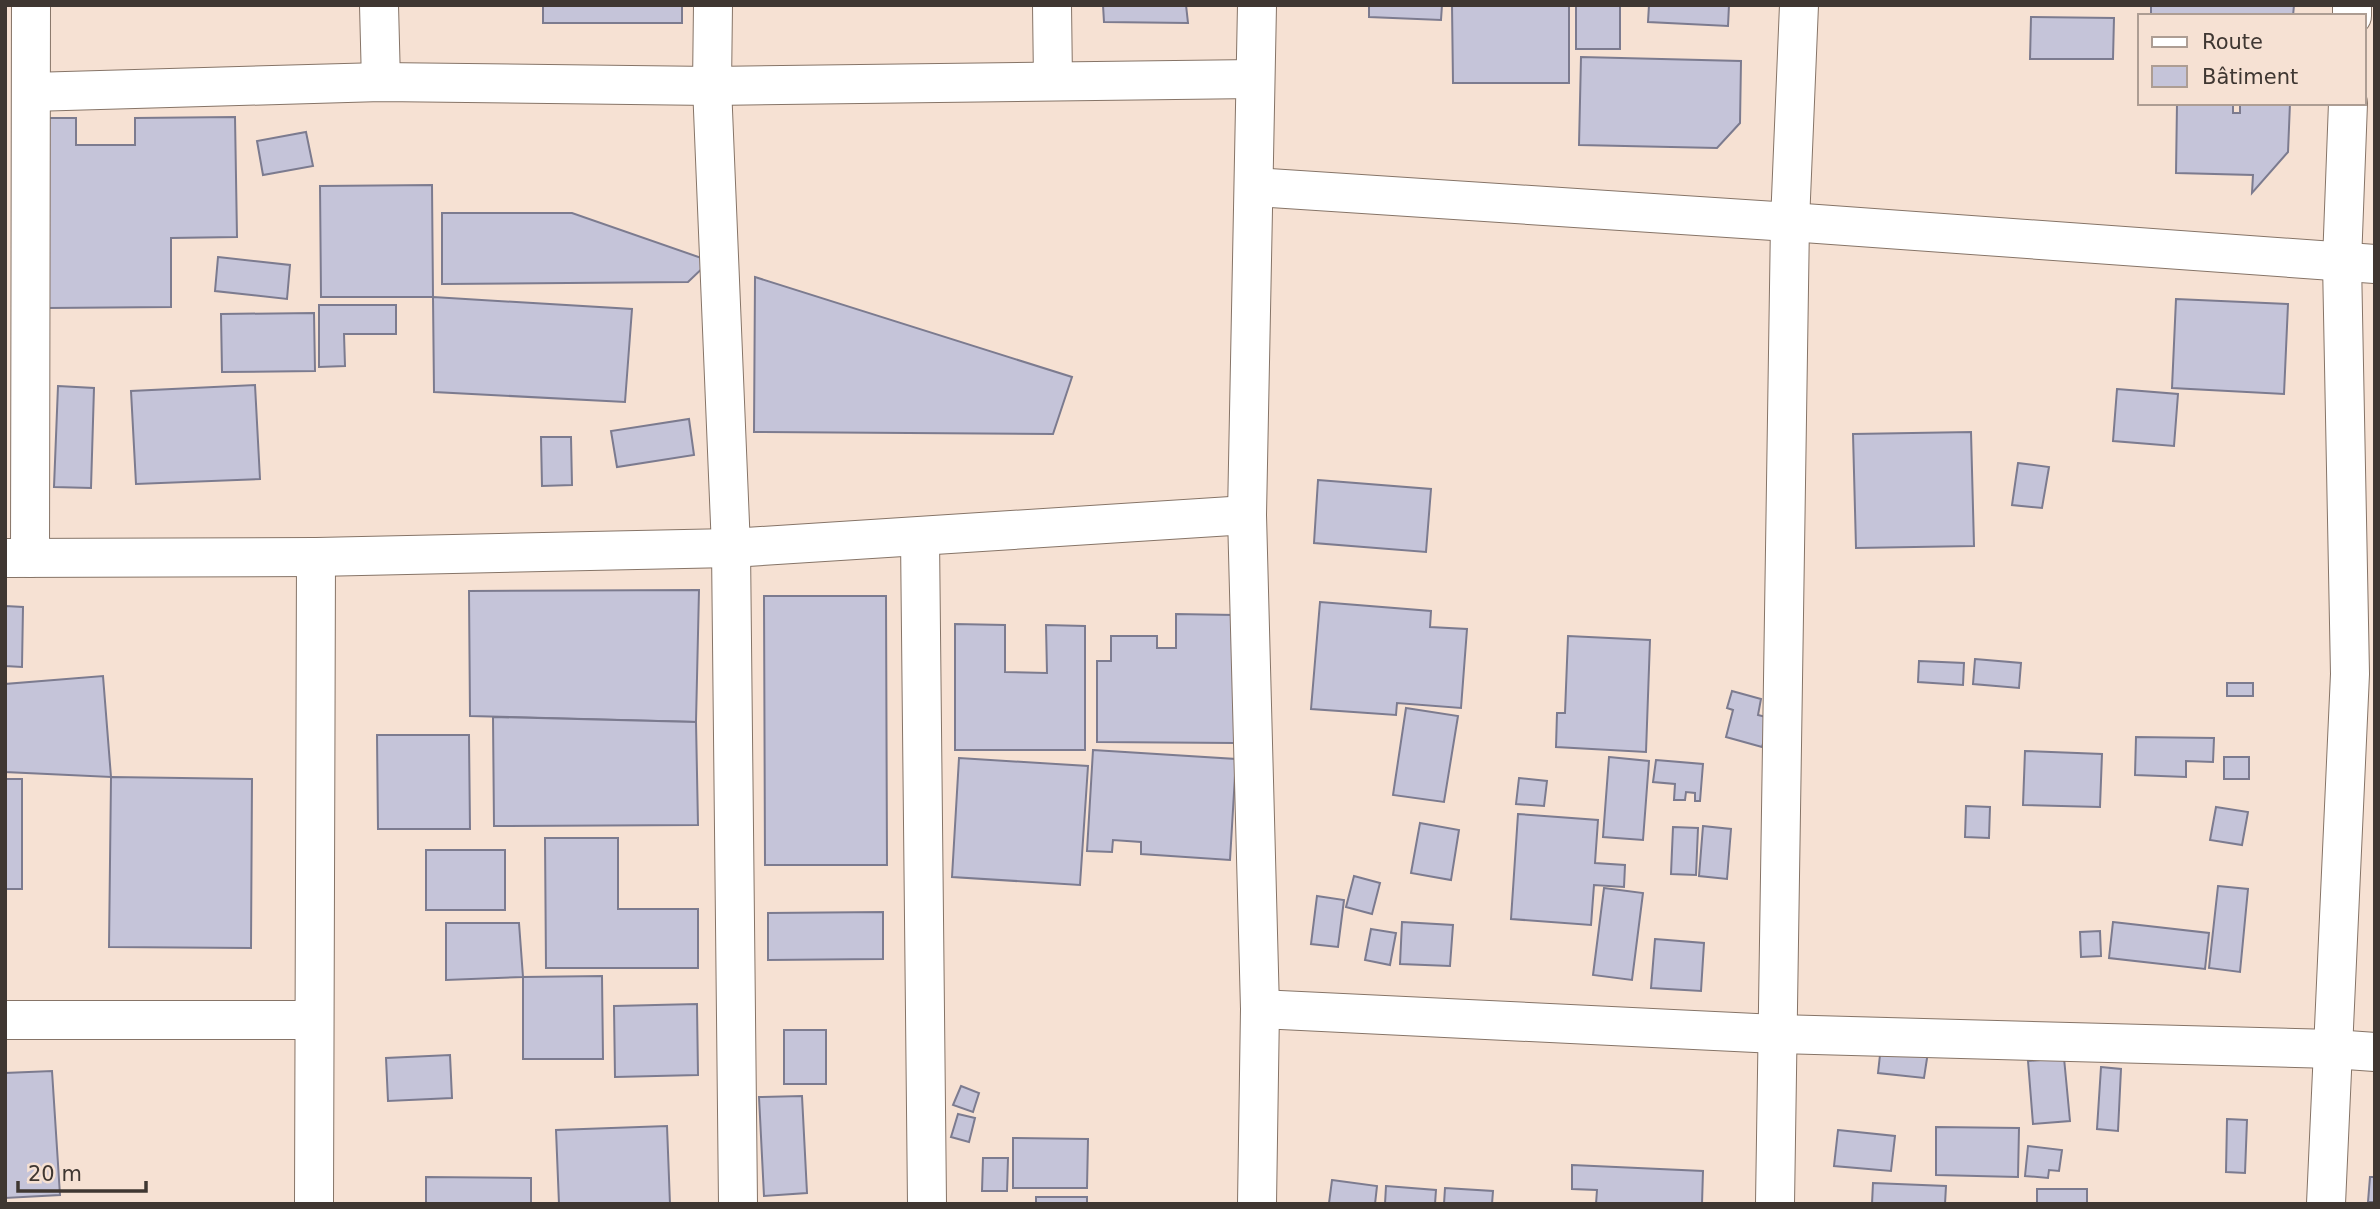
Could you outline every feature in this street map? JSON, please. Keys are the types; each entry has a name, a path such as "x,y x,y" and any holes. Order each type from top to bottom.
{"street":[{"path":"31,5 31,92 17,558 316,557 731,548 1247,514"},
{"path":"379,5 381,82"},
{"path":"713,5 712,86 731,548 738,1204"},
{"path":"1052,5 1053,80"},
{"path":"1256,5 1247,514 1260,1009 1257,1204"},
{"path":"1775,1204 1790,222 1799,5"},
{"path":"31,92 381,82 712,86 1255,79"},
{"path":"2326,1204 2333,1049 2362,675 2358,263 2348,105"},
{"path":"1254,187 2358,263"},
{"path":"920,537 928,1204"},
{"path":"314,1204 316,557"},
{"path":"1260,1009 1776,1034 2375,1052"},
{"path":"5,1020 314,1020"}],"building":[{"path":"543,5 682,5 682,23 543,23"},
{"path":"1103,5 1186,5 1188,23 1104,22"},
{"path":"1369,5 1442,5 1441,20 1369,17"},
{"path":"1452,5 1569,5 1569,83 1453,83"},
{"path":"1576,5 1620,5 1620,49 1576,49"},
{"path":"1649,5 1729,5 1728,26 1648,22"},
{"path":"2151,5 2294,5 2293,14 2151,14"},
{"path":"2031,17 2114,18 2113,59 2030,59"},
{"path":"1581,57 1741,61 1740,123 1717,148 1579,145"},
{"path":"2177,105 2233,105 2233,113 2240,113 2240,105 2290,105 2288,152 2252,193 2253,175 2176,173"},
{"path":"235,117 237,237 171,238 171,307 48,308 46,118 76,118 76,145 135,145 135,118"},
{"path":"306,132 313,166 263,175 257,141"},
{"path":"432,185 433,297 321,297 320,186"},
{"path":"442,213 572,213 710,261 688,282 442,284"},
{"path":"218,257 290,265 287,299 215,291"},
{"path":"755,277 1072,377 1053,434 754,432"},
{"path":"433,297 632,309 625,402 434,392"},
{"path":"2176,299 2288,304 2284,394 2172,388"},
{"path":"319,305 396,305 396,334 344,334 345,366 319,367"},
{"path":"314,313 315,371 222,372 221,314"},
{"path":"255,385 260,479 136,484 131,391"},
{"path":"58,386 94,388 91,488 54,487"},
{"path":"2117,389 2178,394 2174,446 2113,441"},
{"path":"689,419 694,455 617,467 611,431"},
{"path":"1971,432 1974,546 1856,548 1853,434"},
{"path":"541,437 571,437 572,485 542,486"},
{"path":"2018,463 2049,467 2042,508 2012,505"},
{"path":"1318,480 1431,489 1426,552 1314,543"},
{"path":"699,590 696,722 470,716 469,591"},
{"path":"764,596 886,596 887,865 765,865"},
{"path":"1320,602 1431,611 1430,627 1467,629 1461,708 1397,703 1396,715 1311,709"},
{"path":"5,606 23,607 22,667 5,666"},
{"path":"1176,614 1235,615 1235,743 1097,742 1097,661 1111,661 1111,636 1157,636 1157,648 1176,648"},
{"path":"955,624 1005,625 1005,672 1047,673 1046,625 1085,626 1085,750 955,750"},
{"path":"1568,636 1650,640 1646,752 1556,747 1557,713 1565,713"},
{"path":"1975,659 2021,663 2019,688 1973,684"},
{"path":"1919,661 1964,663 1963,685 1918,682"},
{"path":"103,676 111,777 5,772 5,684"},
{"path":"2227,683 2253,683 2253,696 2227,696"},
{"path":"1732,691 1761,699 1758,715 1770,718 1762,747 1726,737 1733,710 1727,708"},
{"path":"1406,708 1458,716 1444,802 1393,795"},
{"path":"493,717 696,722 698,825 494,826"},
{"path":"377,735 469,735 470,829 378,829"},
{"path":"2136,737 2214,738 2213,762 2186,761 2186,777 2135,775"},
{"path":"1093,750 1236,759 1230,860 1141,854 1141,842 1113,840 1112,852 1087,851"},
{"path":"2025,751 2102,754 2100,807 2023,805"},
{"path":"1609,757 1649,761 1643,840 1603,837"},
{"path":"2224,757 2249,757 2249,779 2224,779"},
{"path":"959,758 1088,766 1080,885 952,877"},
{"path":"1656,760 1703,764 1700,801 1695,801 1695,793 1686,792 1685,800 1674,800 1675,784 1653,782"},
{"path":"111,777 252,779 251,948 109,947"},
{"path":"1519,778 1547,781 1544,806 1516,804"},
{"path":"5,779 22,779 22,889 5,889"},
{"path":"1966,806 1990,807 1989,838 1965,837"},
{"path":"2216,807 2248,812 2242,845 2210,840"},
{"path":"1518,814 1598,820 1595,863 1625,865 1624,887 1594,885 1591,925 1511,919"},
{"path":"1420,823 1459,830 1451,880 1411,873"},
{"path":"1703,826 1731,829 1727,879 1699,876"},
{"path":"1673,827 1698,828 1696,875 1671,874"},
{"path":"545,838 618,838 618,909 698,909 698,968 546,968"},
{"path":"426,850 505,850 505,910 426,910"},
{"path":"1354,876 1380,883 1372,914 1346,907"},
{"path":"2218,886 2248,889 2240,972 2209,968"},
{"path":"1604,888 1643,893 1632,980 1593,975"},
{"path":"1317,896 1344,900 1338,947 1311,944"},
{"path":"883,912 883,959 768,960 768,913"},
{"path":"1402,922 1453,925 1450,966 1400,964"},
{"path":"2113,922 2209,933 2205,969 2109,958"},
{"path":"446,923 519,923 523,977 446,980"},
{"path":"1371,929 1396,933 1390,965 1365,960"},
{"path":"2100,931 2101,956 2081,957 2080,932"},
{"path":"1655,939 1704,943 1701,991 1651,988"},
{"path":"602,976 603,1059 523,1059 523,977"},
{"path":"697,1004 698,1075 615,1077 614,1006"},
{"path":"784,1030 826,1030 826,1084 784,1084"},
{"path":"1881,1046 1928,1052 1924,1078 1878,1073"},
{"path":"450,1055 452,1098 388,1101 386,1058"},
{"path":"2064,1058 2070,1121 2033,1124 2028,1061"},
{"path":"2101,1067 2121,1069 2118,1131 2097,1129"},
{"path":"52,1071 60,1195 5,1198 5,1073"},
{"path":"961,1086 979,1093 973,1112 953,1105"},
{"path":"802,1096 807,1193 764,1196 759,1097"},
{"path":"958,1114 975,1118 969,1142 951,1137"},
{"path":"2227,1119 2247,1120 2245,1173 2226,1172"},
{"path":"667,1126 670,1204 559,1204 556,1130"},
{"path":"1936,1127 2019,1128 2018,1177 1936,1175"},
{"path":"1838,1130 1895,1136 1891,1171 1834,1166"},
{"path":"1013,1138 1088,1139 1087,1188 1013,1188"},
{"path":"2028,1146 2062,1150 2059,1171 2049,1170 2048,1178 2025,1176"},
{"path":"983,1158 1008,1158 1007,1191 982,1191"},
{"path":"1572,1165 1703,1171 1702,1204 1596,1204 1597,1190 1572,1189"},
{"path":"426,1177 531,1178 531,1204 426,1204"},
{"path":"2370,1177 2375,1177 2375,1202 2368,1202"},
{"path":"1332,1180 1377,1186 1375,1204 1329,1203"},
{"path":"1873,1183 1946,1186 1945,1204 1872,1204"},
{"path":"1386,1186 1436,1190 1435,1204 1385,1204"},
{"path":"1445,1188 1493,1191 1492,1204 1444,1204"},
{"path":"2037,1189 2087,1189 2087,1204 2037,1204"},
{"path":"1036,1197 1087,1197 1087,1204 1036,1204"}]}
